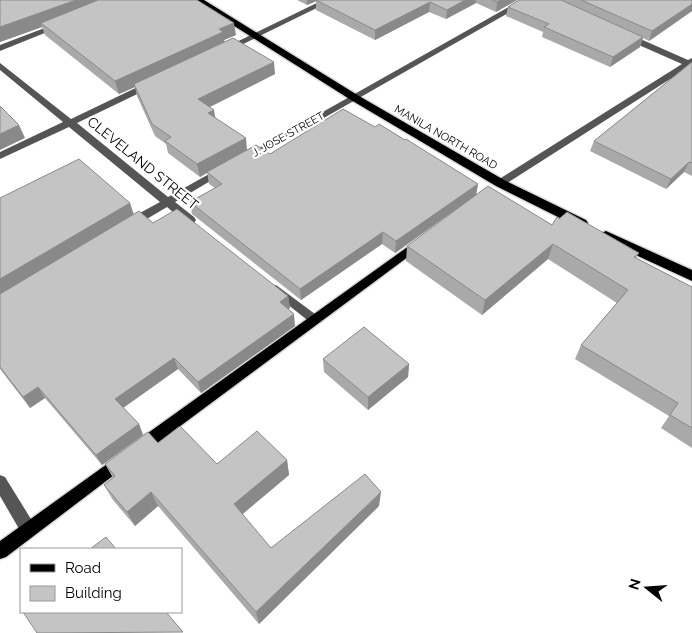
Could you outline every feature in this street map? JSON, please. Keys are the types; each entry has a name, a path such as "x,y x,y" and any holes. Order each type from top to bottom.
{"highway":[{"name":"MANILA NORTH ROAD","path":"198,0 355,98 500,183 692,276"}],"main road":[{"path":"488,192 500,183"},
{"path":"0,551 433,233"}],"street":[{"path":"218,53 329,0"},
{"name":"J. JOSE STREET","path":"125,227 166,202 355,98 527,0"},
{"path":"0,48 71,21"},
{"path":"617,32 691,64"},
{"path":"500,183 691,64"},
{"name":"CLEVELAND STREET","path":"0,66 198,227"},
{"path":"0,156 157,82"},
{"path":"268,282 315,320"},
{"path":"0,482 28,529"}],"building":[{"path":"0,0 76,0 0,27"},
{"path":"98,0 197,0 234,23 219,29 223,32 115,81 41,23"},
{"path":"316,0 465,0 447,10 430,2 375,30"},
{"path":"519,0 561,0 643,37 613,57 544,27 549,24 508,7"},
{"path":"581,0 692,0 692,4 652,31"},
{"path":"233,38 274,62 198,99 214,110 208,113 246,138 197,164 165,141 171,137 152,124 134,84"},
{"path":"692,62 692,163 689,162 671,179 594,141"},
{"path":"0,106 19,125 0,134"},
{"path":"343,109 375,127 379,124 406,139 478,184 396,241 383,232 300,289 190,202 222,184 207,172 256,145 270,154"},
{"path":"79,159 130,203 0,279 0,198"},
{"path":"488,186 552,225 557,217 559,219 567,212 639,253 634,257 692,287 692,428 670,415 678,403 581,345 628,290 553,244 485,300 407,246"},
{"path":"177,209 288,296 280,302 294,314 198,382 174,358 115,399 139,424 96,455 38,387 23,397 0,367 0,294 139,211 153,223"},
{"path":"364,327 409,364 368,397 323,359"},
{"path":"180,426 217,464 257,431 287,460 234,504 271,548 365,474 381,492 256,612 151,492 127,512 104,485 115,476 105,464 148,432 158,443"},
{"path":"106,537 115,548 91,548"},
{"path":"24,613 167,613 183,632 37,633"}]}
